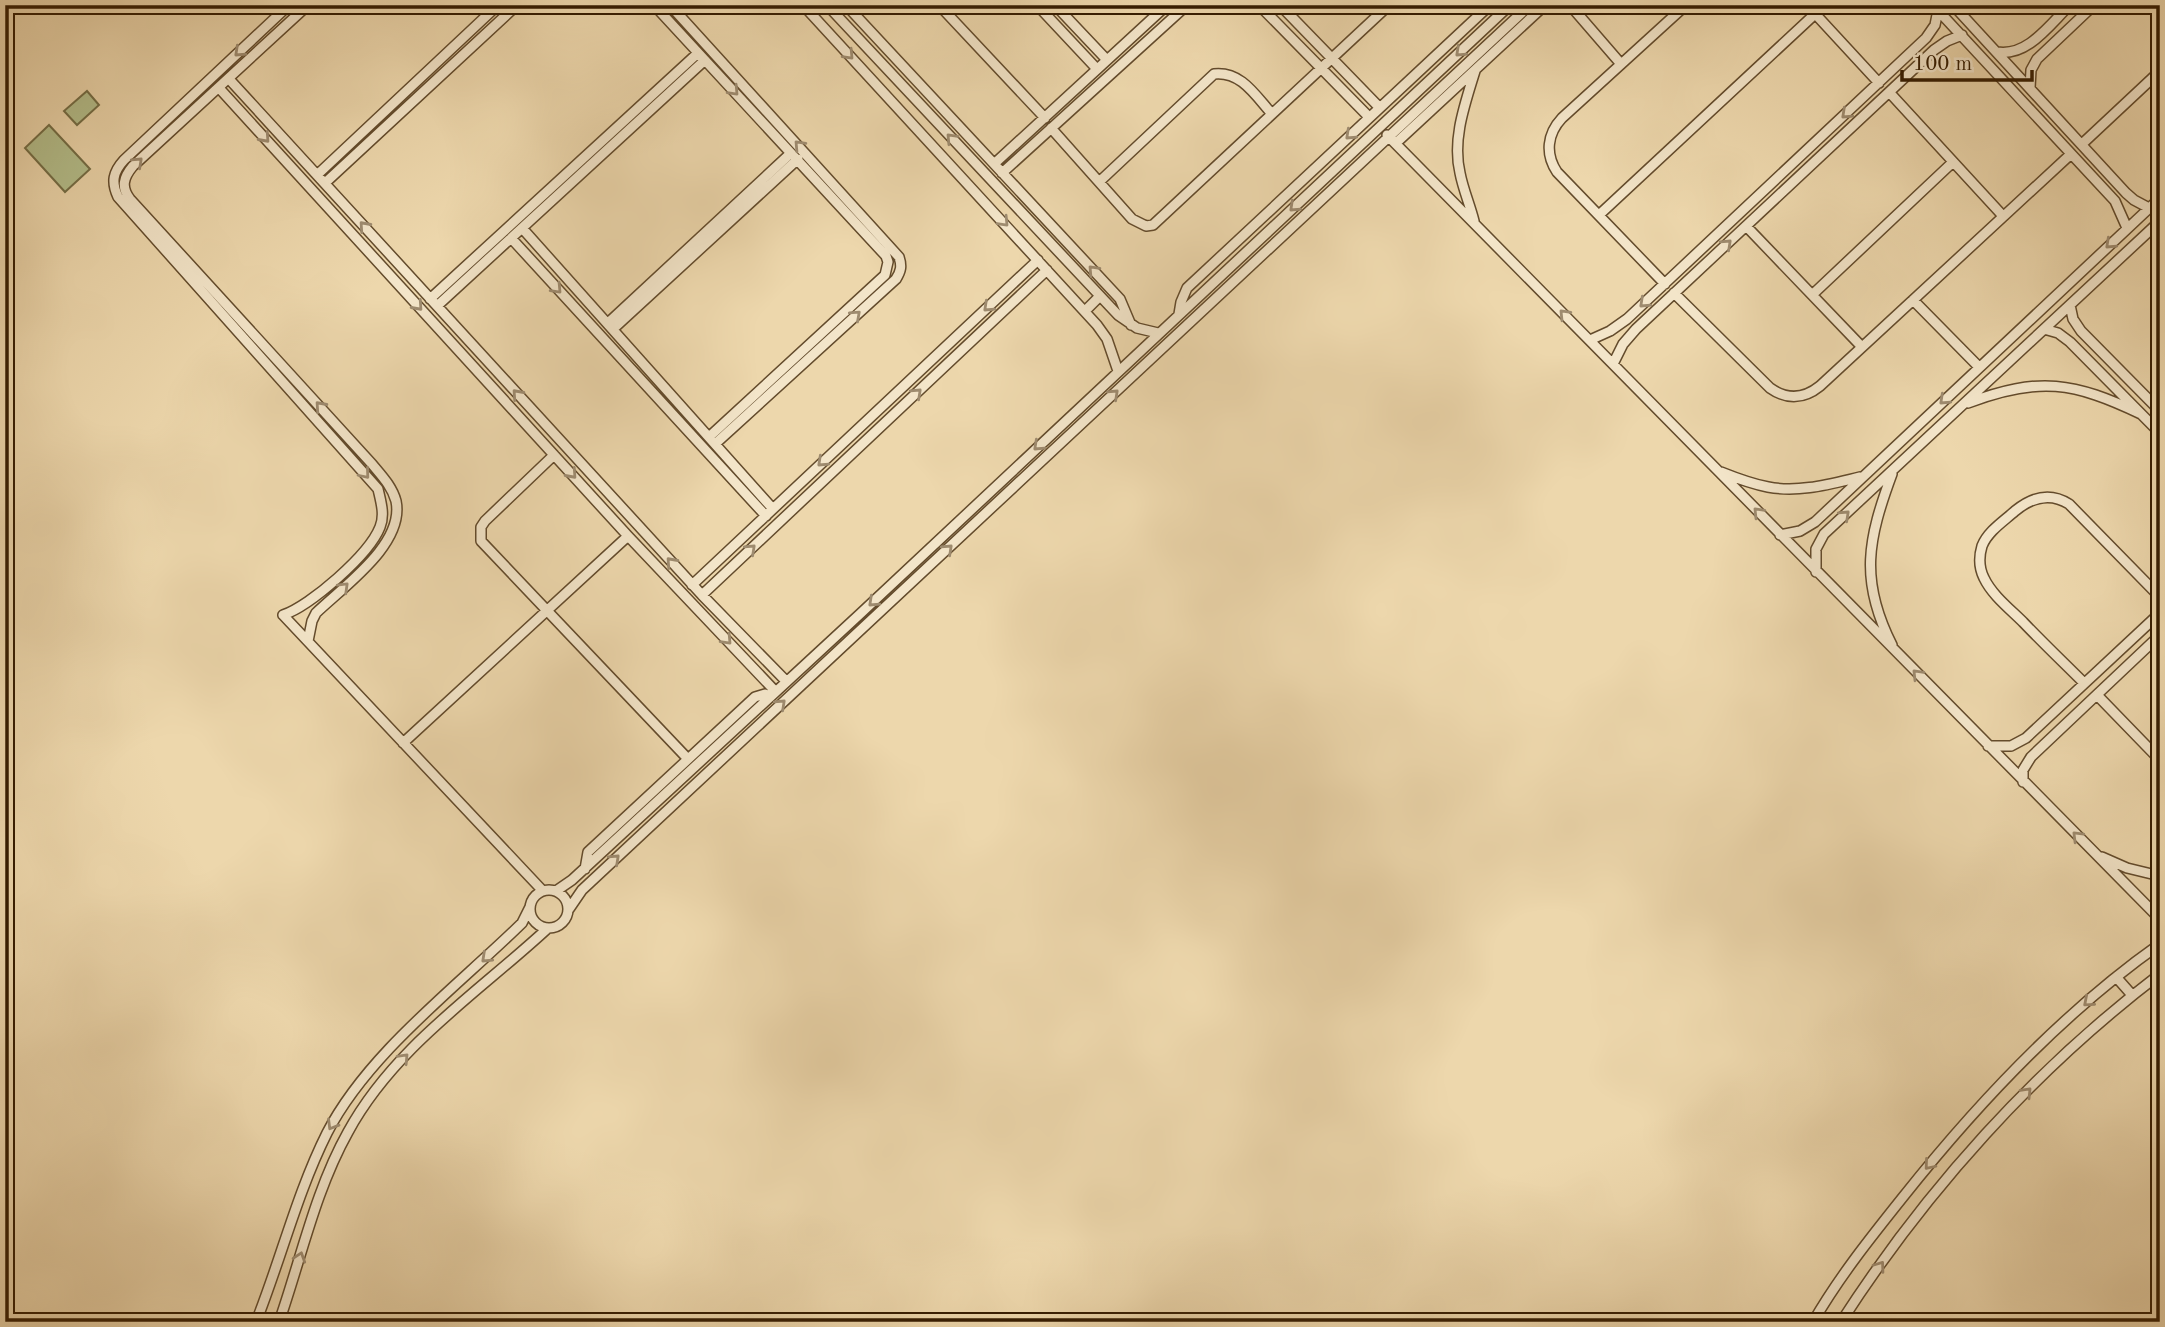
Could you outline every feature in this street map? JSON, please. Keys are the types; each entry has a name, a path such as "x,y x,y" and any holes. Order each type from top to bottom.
{"street":[{"path":"289,5 124,160 113,177 118,197 372,464 389,485 396,500 397,517 392,534 383,548 316,613 308,642"},
{"path":"308,5 133,166 123,182 125,191 378,489 383,507 381,526 372,542 359,558 307,604 283,615 542,890"},
{"path":"317,175 498,5"},
{"path":"325,183 517,5"},
{"path":"654,5 886,256 885,275 712,440"},
{"path":"670,5 853,204 899,257 902,264 896,279 712,440"},
{"path":"803,5 1085,311 1107,340 1118,371"},
{"path":"827,5 1118,316 1132,325 1158,334"},
{"path":"846,5 1120,299 1132,325"},
{"path":"939,5 1045,118"},
{"path":"1037,5 1097,69"},
{"path":"1055,5 1107,60"},
{"path":"994,164 1167,5"},
{"path":"1002,173 1187,5"},
{"path":"1259,5 1369,117"},
{"path":"1280,5 1379,107"},
{"path":"1371,5 1379,14"},
{"path":"1051,128 1138,224 1153,225 1389,5"},
{"path":"1179,314 1187,288 1490,5"},
{"path":"556,891 585,869 1510,5"},
{"path":"279,1322 329,1171 348,1130 386,1078 414,1047 548,928 563,923 582,890 1393,140 1530,5"},
{"path":"1393,140 1545,5"},
{"path":"1570,5 1621,64"},
{"path":"1665,284 1557,172 1549,155 1549,143 1557,124 1686,5"},
{"path":"1807,5 1879,83"},
{"path":"1953,5 2126,193 2149,208"},
{"path":"1997,52 2013,53 2024,48 2070,5"},
{"path":"2030,88 2031,70 2036,60 2094,5"},
{"path":"1590,340 1619,326 1879,83 1930,34 1937,20 1936,8"},
{"path":"1936,8 2115,201 2127,228"},
{"path":"1599,215 1815,14"},
{"path":"1930,34 1936,37 1940,45"},
{"path":"1613,364 1630,336 1674,293 1940,45 1962,35"},
{"path":"2024,48 2028,58 2036,60"},
{"path":"434,302 701,56"},
{"path":"434,302 522,228 701,56"},
{"path":"1475,222 1460,173 1458,152 1461,120 1476,69"},
{"path":"2082,144 2160,71"},
{"path":"1099,182 1214,74 1227,72 1240,78 1272,114"},
{"path":"229,79 692,585 786,681"},
{"path":"219,88 773,694"},
{"path":"1889,92 2003,216"},
{"path":"1380,127 2160,919"},
{"path":"1674,293 1766,384 1786,396 1804,396 1815,390 1863,347 2071,154"},
{"path":"610,326 794,156"},
{"path":"1812,295 1953,162"},
{"path":"2115,201 2121,200 2126,193"},
{"path":"1780,535 1800,531 1812,524 2160,198"},
{"path":"1816,572 1815,555 1822,537 2160,221"},
{"path":"1746,226 1863,347"},
{"path":"522,228 712,440 770,512"},
{"path":"511,238 770,512"},
{"path":"692,585 1038,260"},
{"path":"702,595 1047,270"},
{"path":"1085,311 1099,297"},
{"path":"1913,300 1979,367"},
{"path":"2070,305 2077,325 2160,411"},
{"path":"2064,337 2069,329 2077,325"},
{"path":"2044,329 2064,337 2160,433"},
{"path":"1963,405 2003,392 2043,384 2092,393 2141,414"},
{"path":"554,455 485,521 480,533 484,547 688,759"},
{"path":"1894,470 1874,526 1870,572 1880,616 1896,653"},
{"path":"1718,472 1754,484 1784,489 1813,487 1862,477"},
{"path":"2084,683 2005,605 1984,578 1980,554 1991,532 2032,500 2058,498 2069,504 2160,597"},
{"path":"1812,524 1814,533 1822,537"},
{"path":"403,743 628,536"},
{"path":"307,604 316,613"},
{"path":"1988,746 2011,746 2025,738 2160,613"},
{"path":"2023,782 2025,765 2037,751 2160,635"},
{"path":"585,869 587,852 755,697 773,694"},
{"path":"2097,695 2160,760"},
{"path":"2025,738 2029,747 2037,751"},
{"path":"2093,853 2127,868 2160,876"},
{"path":"256,1322 305,1184 328,1131 383,1056 522,923 533,897 542,890 556,891 566,899 569,909"},
{"path":"530,907 534,922 548,928"},
{"path":"1813,1322 1877,1229 1965,1124 2042,1044 2160,944"},
{"path":"1841,1322 1915,1219 1975,1147 2045,1073 2132,995 2160,974"},
{"path":"2117,978 2132,995"}],"green space":[{"path":"87,91 99,105 77,125 64,111"},
{"path":"49,125 90,169 65,192 25,148"}]}
